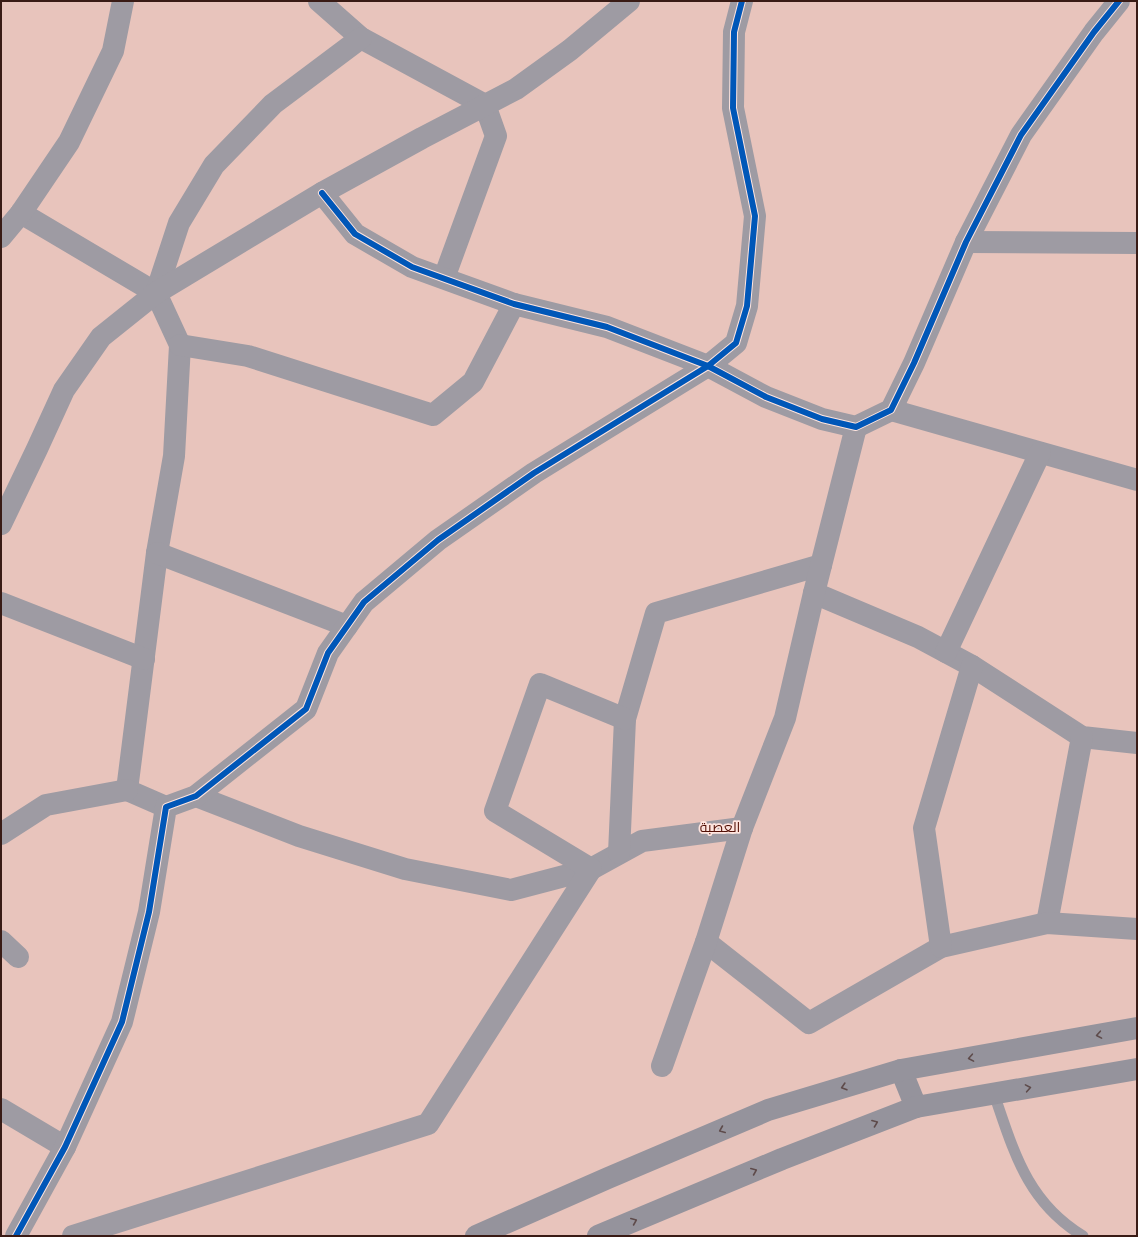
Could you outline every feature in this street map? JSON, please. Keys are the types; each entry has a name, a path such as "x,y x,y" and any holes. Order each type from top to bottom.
{"main road":[{"path":"476,1236 768,1110 901,1070 1137,1028"},
{"path":"598,1236 782,1159 916,1107 1137,1069"},
{"path":"901,1070 916,1107"}],"street":[{"path":"1,237 21,213 69,142 113,51 123,1"},
{"path":"319,1 361,38 485,105 496,136 444,278"},
{"path":"1,524 38,449 64,390 100,337 156,293 322,193 516,89 570,50 629,1"},
{"path":"1,834 46,805 127,790 166,807 196,796 306,709 328,653 364,602 438,540 534,473 708,366 736,343 747,306 755,216 733,108 734,32 742,1"},
{"path":"322,193 355,234 412,267 514,304 607,327 708,366 766,397 822,419 856,427 892,410 966,242 1021,135 1094,32 1119,1"},
{"path":"156,293 178,223 214,165 273,104 361,38"},
{"path":"21,213 156,293 180,345 174,456 157,554 127,790"},
{"path":"966,242 1137,243"},
{"path":"180,345 248,356 432,415 473,382 514,304"},
{"path":"892,410 1040,453 1135,475"},
{"path":"662,1066 706,942 742,828 785,718 821,565 856,427"},
{"path":"946,652 1040,453"},
{"path":"157,554 347,626"},
{"path":"619,853 625,719 656,613 821,565"},
{"path":"814,594 918,637 972,666 1082,737 1137,743"},
{"path":"1,603 144,659"},
{"path":"941,947 924,828 972,666"},
{"path":"591,869 495,811 540,684 625,719"},
{"path":"1047,924 1082,737"},
{"path":"196,796 299,836 405,870 510,890 591,869 642,841 742,828"},
{"path":"16,1236 65,1147 122,1022 149,912 166,807"},
{"path":"73,1236 428,1124 591,869"},
{"path":"706,942 809,1024 941,947 1047,924 1137,929"},
{"path":"1,941 18,957"},
{"path":"1,1109 65,1147"}],"lane":[{"path":"994,1094 1015,1156 1031,1186 1052,1212 1083,1236"}],"cycle path":[{"path":"16,1236 65,1147 122,1022 149,912 166,807 196,796 306,709 328,653 364,602 438,540 534,473 708,366 736,343 747,306 755,216 733,108 734,32 742,1"},
{"path":"322,193 355,234 412,267 514,304 607,327 708,366 766,397 822,419 856,427 891,410 914,363 966,242 1021,135 1094,32 1119,1"}],"district":[{"name":"العصبة","path":"720,827"}]}
